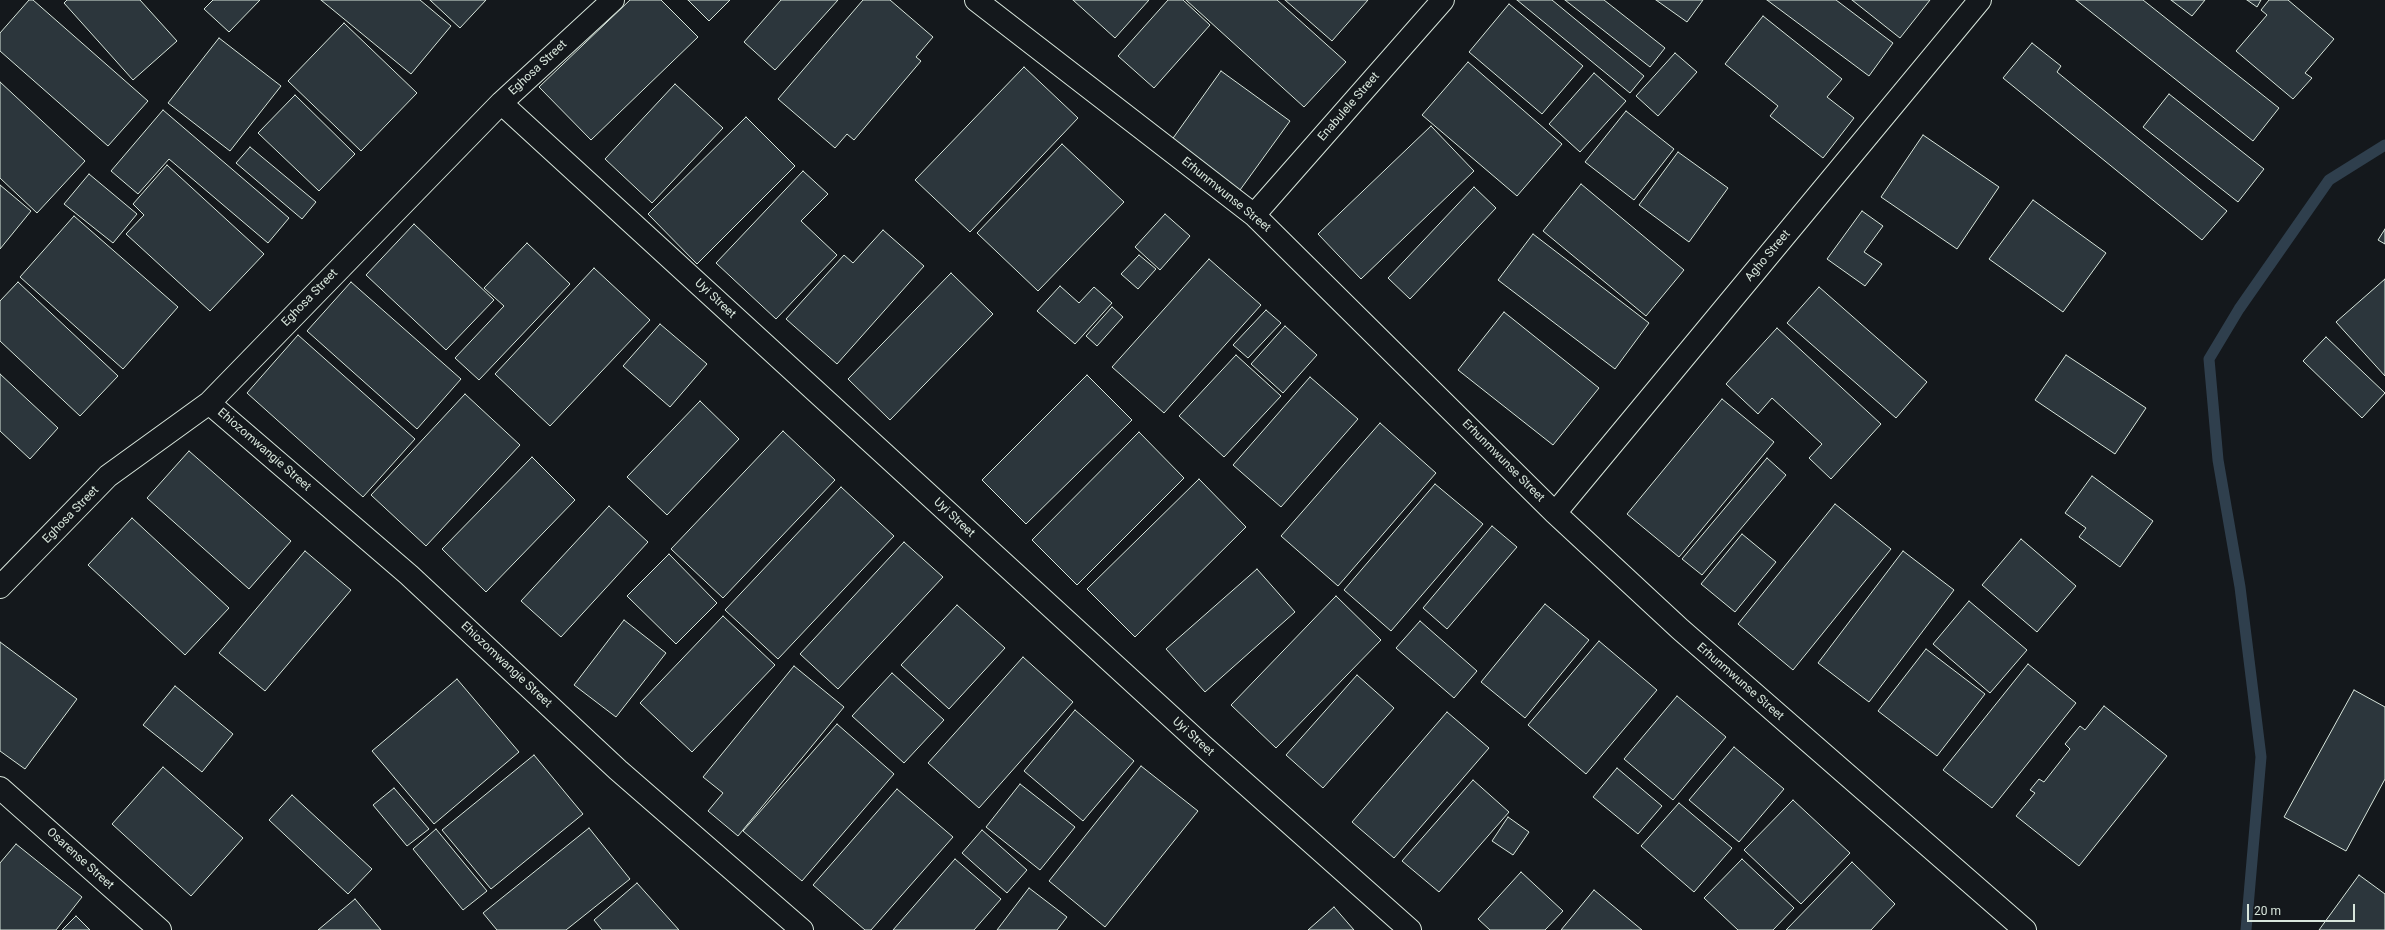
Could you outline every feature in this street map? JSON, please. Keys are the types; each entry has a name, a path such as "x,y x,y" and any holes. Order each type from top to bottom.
{"street":[{"name":"Eghosa Street","path":"0,587 108,476 209,402 501,103 613,0"},
{"name":"Erhunmwunse Street","path":"976,0 1254,215 1555,513 1680,629 2024,930"},
{"name":"Enabulele Street","path":"1254,215 1443,0"},
{"name":"Agho Street","path":"1555,513 1980,0"},
{"name":"Uyi Street","path":"501,103 1203,746 1410,930"},
{"name":"Ehiozomwangie Street","path":"209,402 409,575 618,770 802,930"},
{"name":"Osarense Street","path":"0,788 160,930"}],"building":[{"path":"29,0 33,0 148,101 108,146 0,51 0,33"},
{"path":"67,0 140,0 177,41 133,80 64,3"},
{"path":"213,0 260,0 229,32 204,9"},
{"path":"321,0 420,0 451,26 411,74"},
{"path":"430,0 486,0 460,28"},
{"path":"630,0 661,0 698,37 591,140 539,87"},
{"path":"688,0 730,0 709,21"},
{"path":"781,0 838,0 775,70 744,42"},
{"path":"863,0 890,0 933,37 916,57 921,61 854,140 847,134 835,148 778,99"},
{"path":"1073,0 1149,0 1115,38"},
{"path":"1168,0 1183,0 1210,25 1154,88 1118,56"},
{"path":"1186,0 1277,0 1346,62 1304,107"},
{"path":"1285,0 1368,0 1332,41"},
{"path":"1517,0 1552,0 1644,76 1630,93"},
{"path":"1565,0 1604,0 1665,48 1650,67"},
{"path":"1656,0 1703,0 1687,22"},
{"path":"1767,0 1836,0 1893,43 1869,76"},
{"path":"1852,0 1930,0 1900,38"},
{"path":"2076,0 2143,0 2279,108 2253,141"},
{"path":"2171,0 2205,0 2192,16"},
{"path":"2247,0 2261,0 2257,7"},
{"path":"2269,0 2288,0 2334,39 2305,73 2312,78 2293,99 2236,51 2267,15 2261,10"},
{"path":"1509,4 1583,66 1542,114 1469,52"},
{"path":"1763,16 1842,79 1827,97 1854,118 1823,158 1770,116 1778,106 1725,64"},
{"path":"344,23 417,93 361,151 288,81"},
{"path":"219,38 281,86 230,151 168,103"},
{"path":"2032,43 2061,66 2057,72 2227,211 2202,240 2003,78"},
{"path":"1675,53 1697,72 1658,116 1636,96"},
{"path":"1468,62 1562,144 1517,196 1422,115"},
{"path":"1024,67 1078,118 970,232 915,180"},
{"path":"1221,71 1290,121 1240,190 1171,141"},
{"path":"1594,73 1626,101 1580,152 1549,124"},
{"path":"0,82 85,161 37,213 0,178"},
{"path":"675,84 723,128 652,203 605,159"},
{"path":"2169,94 2264,169 2238,202 2143,127"},
{"path":"295,95 355,154 319,191 258,133"},
{"path":"163,110 289,218 268,243 169,159 138,194 111,171"},
{"path":"1626,111 1674,149 1634,200 1585,162"},
{"path":"746,117 795,166 697,264 648,214"},
{"path":"1431,126 1474,171 1361,279 1318,234"},
{"path":"1923,135 1999,187 1957,249 1881,197"},
{"path":"1062,144 1124,202 1038,291 977,233"},
{"path":"250,147 316,202 302,219 236,163"},
{"path":"1678,152 1728,188 1689,242 1639,205"},
{"path":"167,165 264,254 210,311 126,234 144,215 133,204"},
{"path":"803,171 828,194 801,221 837,255 776,319 716,263"},
{"path":"89,174 137,214 113,243 64,204"},
{"path":"1581,184 1684,270 1646,316 1543,231"},
{"path":"0,185 31,211 0,249"},
{"path":"1474,187 1496,208 1410,299 1388,278"},
{"path":"2033,200 2106,253 2063,312 1989,259"},
{"path":"1862,211 1883,226 1864,252 1882,264 1865,286 1827,259"},
{"path":"1165,214 1190,236 1160,270 1135,247"},
{"path":"74,216 178,307 123,369 20,277"},
{"path":"414,224 494,300 446,350 366,275"},
{"path":"2385,229 2385,244 2378,240"},
{"path":"883,230 924,266 837,364 786,319 844,255 853,263"},
{"path":"1533,234 1649,323 1615,369 1498,280"},
{"path":"527,243 570,284 479,380 455,358 504,306 484,288"},
{"path":"1139,255 1156,269 1138,289 1121,274"},
{"path":"1209,259 1261,305 1164,413 1112,367"},
{"path":"594,268 650,320 550,426 495,374"},
{"path":"951,273 993,314 890,420 848,379"},
{"path":"2385,279 2385,376 2336,322"},
{"path":"18,282 118,376 80,416 0,341 0,301"},
{"path":"351,282 461,379 417,429 307,331"},
{"path":"1060,286 1079,303 1094,287 1112,303 1075,344 1037,311"},
{"path":"1819,287 1927,382 1896,418 1787,323"},
{"path":"1112,307 1123,317 1097,346 1086,336"},
{"path":"1266,310 1281,323 1248,358 1233,345"},
{"path":"1504,312 1599,388 1553,445 1458,370"},
{"path":"660,324 707,364 670,407 623,366"},
{"path":"1285,326 1317,355 1283,393 1251,364"},
{"path":"1777,328 1881,424 1831,479 1809,458 1822,444 1772,398 1758,414 1726,384"},
{"path":"298,335 415,439 363,497 247,393"},
{"path":"2326,337 2385,393 2362,418 2303,361"},
{"path":"1236,355 1281,396 1224,457 1179,416"},
{"path":"2066,355 2146,408 2115,454 2035,400"},
{"path":"0,374 58,428 30,459 0,431"},
{"path":"1087,375 1132,420 1026,524 982,480"},
{"path":"1310,377 1358,419 1281,507 1233,465"},
{"path":"465,394 520,445 426,546 371,495"},
{"path":"1722,399 1774,442 1679,557 1627,514"},
{"path":"700,401 739,439 667,515 627,477"},
{"path":"1380,423 1436,473 1338,586 1281,536"},
{"path":"783,431 835,480 723,598 671,549"},
{"path":"1139,432 1184,478 1077,585 1032,540"},
{"path":"189,451 291,541 249,589 147,498"},
{"path":"532,457 575,500 486,592 442,549"},
{"path":"1767,458 1786,475 1702,575 1682,559"},
{"path":"2092,476 2153,521 2120,567 2079,537 2086,528 2065,513"},
{"path":"1199,479 1246,527 1135,637 1087,589"},
{"path":"1435,484 1483,524 1391,631 1344,590"},
{"path":"841,487 894,536 778,659 725,610"},
{"path":"1835,504 1891,549 1793,670 1738,624"},
{"path":"609,506 648,542 561,637 521,601"},
{"path":"132,518 229,608 185,655 88,565"},
{"path":"1492,526 1517,547 1447,629 1423,608"},
{"path":"1742,534 1776,562 1735,612 1701,584"},
{"path":"2021,539 2076,586 2037,632 1982,585"},
{"path":"904,542 943,577 838,689 800,654"},
{"path":"305,551 351,590 265,691 219,653"},
{"path":"1903,551 1954,590 1869,702 1818,663"},
{"path":"669,554 717,603 676,644 627,596"},
{"path":"1257,569 1295,612 1205,692 1166,649"},
{"path":"1336,596 1381,640 1276,748 1231,705"},
{"path":"1969,601 2027,650 1990,693 1933,644"},
{"path":"1545,604 1589,640 1525,718 1481,682"},
{"path":"957,605 1005,648 949,709 901,665"},
{"path":"723,616 775,665 692,752 640,703"},
{"path":"624,620 666,653 616,717 574,685"},
{"path":"1420,621 1477,671 1454,698 1396,648"},
{"path":"1599,641 1657,690 1586,774 1528,725"},
{"path":"0,642 77,699 25,769 0,751"},
{"path":"1926,649 1985,694 1937,756 1878,711"},
{"path":"1023,657 1073,702 979,808 928,763"},
{"path":"2028,664 2076,703 1992,808 1943,770"},
{"path":"794,666 844,707 738,836 708,811 723,793 703,777"},
{"path":"892,673 944,720 904,763 852,716"},
{"path":"1357,675 1394,708 1323,788 1286,755"},
{"path":"457,679 519,752 434,824 372,751"},
{"path":"175,686 233,734 202,772 143,725"},
{"path":"2354,690 2385,707 2385,779 2346,851 2284,817"},
{"path":"1677,696 1726,737 1673,800 1624,759"},
{"path":"2104,706 2167,756 2079,866 2016,816 2035,793 2030,790 2039,779 2044,782 2070,749 2065,744 2080,726 2085,730"},
{"path":"1075,710 1134,761 1083,821 1024,771"},
{"path":"1447,712 1489,748 1394,858 1352,822"},
{"path":"837,724 894,774 802,881 743,831"},
{"path":"1734,747 1784,789 1739,842 1689,800"},
{"path":"534,755 583,814 491,889 442,830"},
{"path":"1141,766 1198,811 1105,927 1049,881"},
{"path":"163,767 243,838 191,896 112,824"},
{"path":"1617,768 1662,806 1638,834 1593,797"},
{"path":"1473,780 1509,812 1439,892 1402,861"},
{"path":"1020,784 1075,827 1040,870 986,827"},
{"path":"394,788 429,829 407,846 373,805"},
{"path":"897,789 953,837 871,930 865,930 813,885"},
{"path":"292,795 372,869 348,894 269,820"},
{"path":"1793,800 1850,853 1801,904 1744,850"},
{"path":"1679,803 1732,848 1694,892 1641,846"},
{"path":"1508,817 1529,832 1513,855 1492,841"},
{"path":"589,828 630,879 566,930 497,930 483,913"},
{"path":"436,829 487,891 463,910 413,849"},
{"path":"982,830 1027,870 1007,893 962,853"},
{"path":"16,844 82,897 56,930 0,930 0,863"},
{"path":"955,859 1001,899 974,930 893,930"},
{"path":"1742,859 1794,908 1773,930 1738,930 1704,898"},
{"path":"1852,862 1895,904 1871,930 1786,930"},
{"path":"1521,872 1563,911 1545,930 1490,930 1478,919"},
{"path":"2359,875 2385,894 2385,930 2319,930"},
{"path":"637,883 679,930 602,930 594,920"},
{"path":"1029,888 1067,917 1057,930 997,930"},
{"path":"1594,890 1642,930 1561,930"},
{"path":"355,899 381,930 318,930"},
{"path":"1334,907 1354,930 1308,930"},
{"path":"76,916 90,930 62,930"}],"waterway":[{"path":"2246,930 2261,757 2240,587 2218,460 2209,359 2239,309 2329,180 2385,145"}]}
